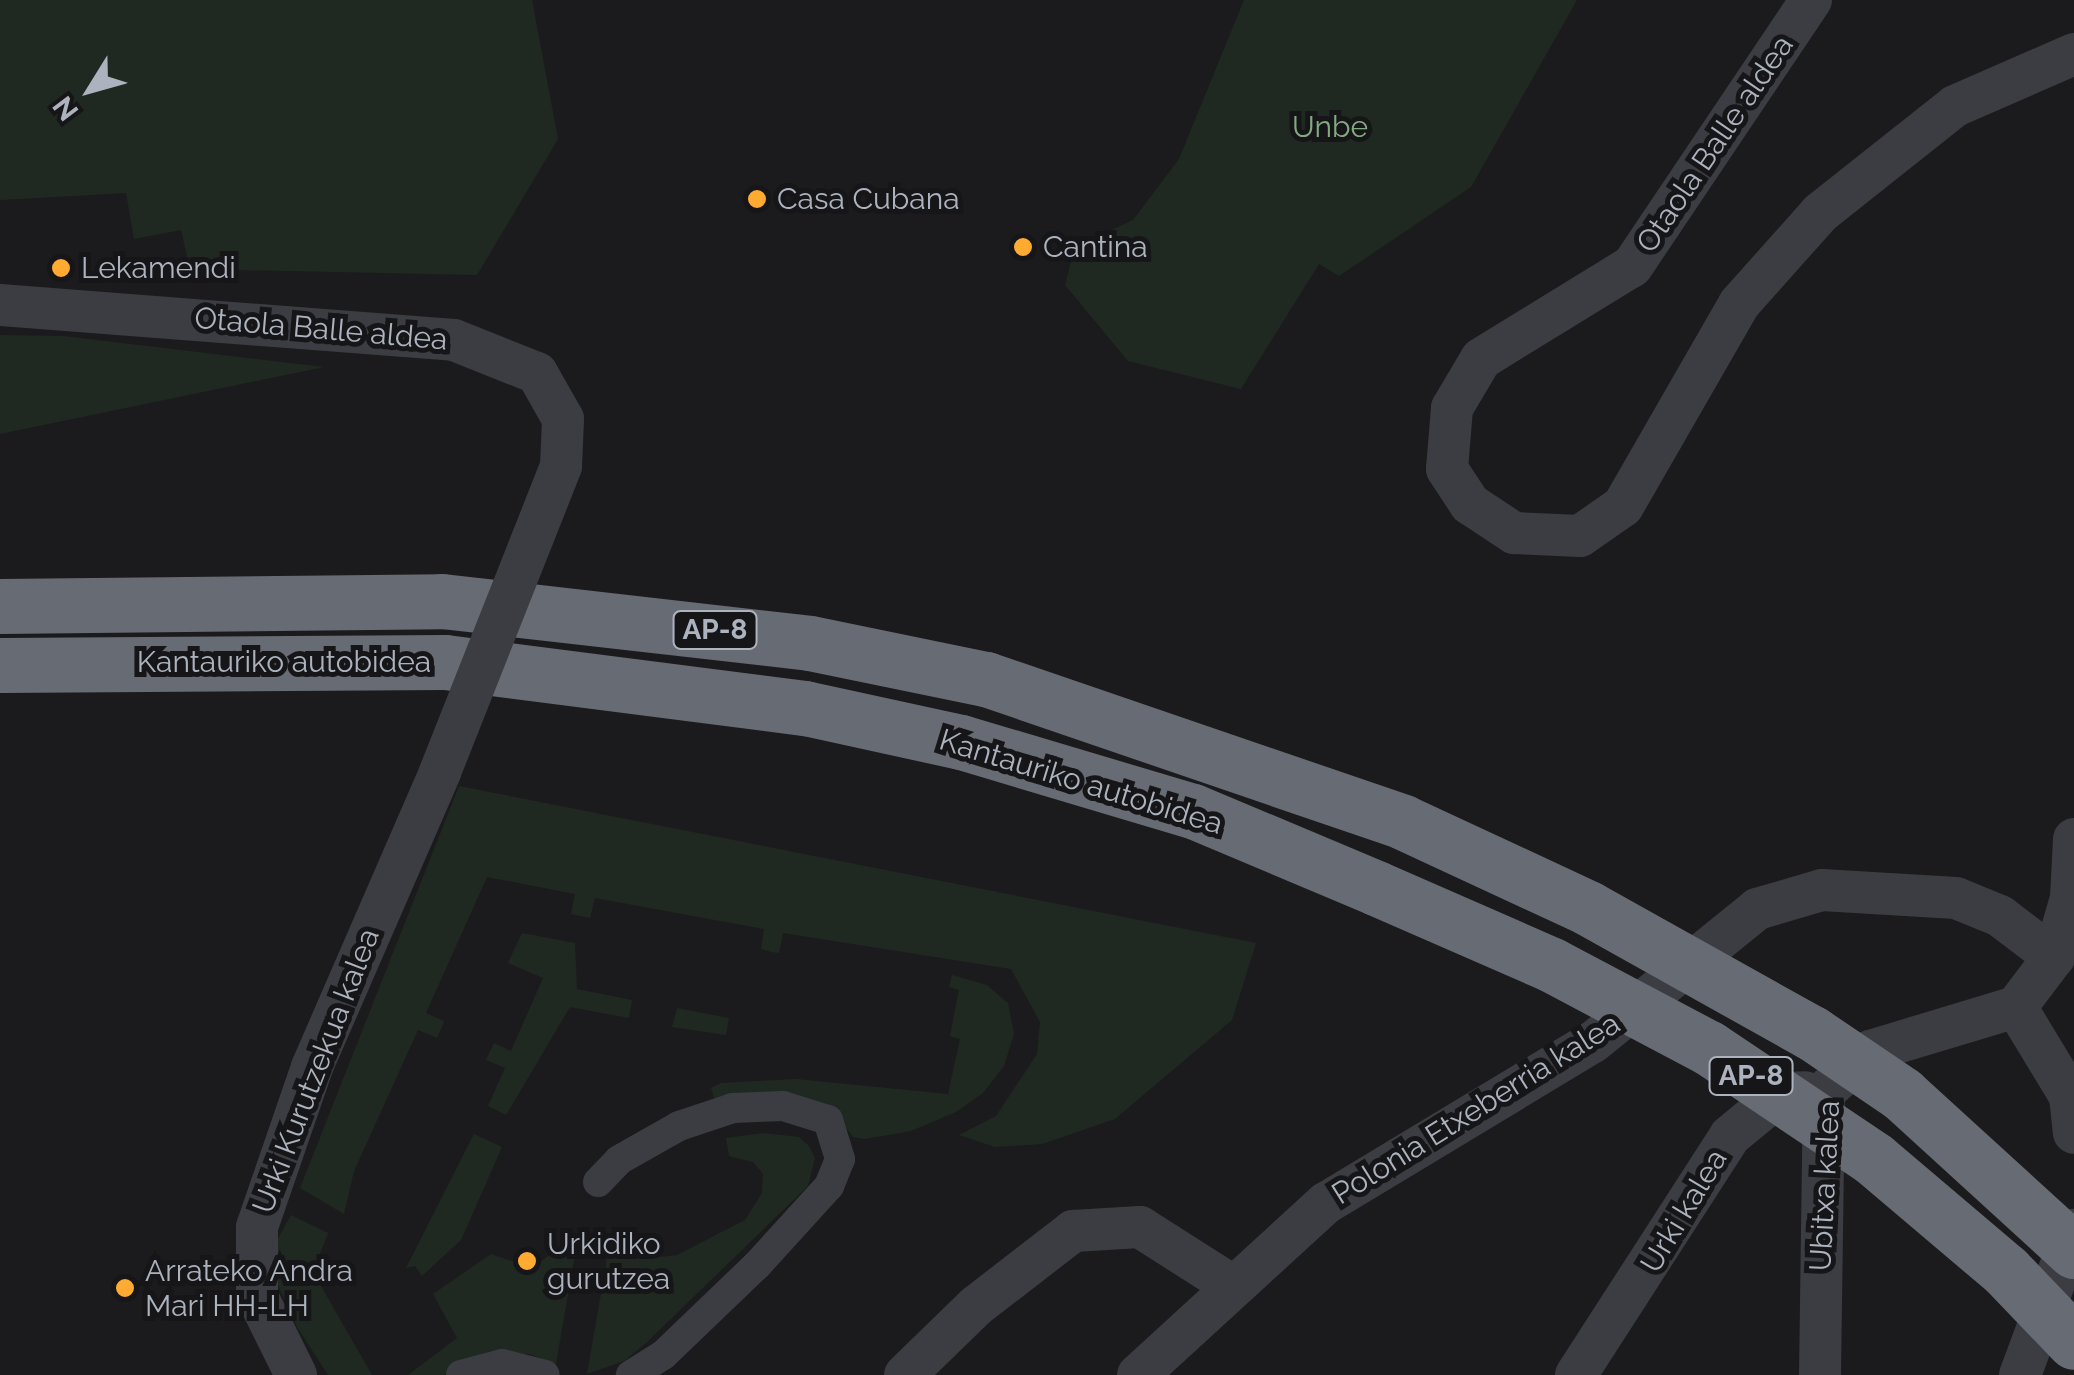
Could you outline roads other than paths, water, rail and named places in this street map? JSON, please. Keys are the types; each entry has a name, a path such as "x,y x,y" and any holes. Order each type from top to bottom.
{"highway":[{"name":"Kantauriko autobidea","path":"0,606 442,602 810,643 986,678 1404,822 1588,908 1812,1033 1902,1094 2074,1251"},
{"name":"Kantauriko autobidea","path":"0,665 445,662 805,708 961,742 1194,811 1552,964 1709,1048 1874,1159 2006,1271 2074,1342"}],"street":[{"name":"Otaola Balle aldea","path":"1812,0 1632,266 1481,358 1452,408 1446,470 1470,504 1514,533 1580,536 1623,506 1739,304 1820,212 1955,106 2074,54"},
{"name":"Otaola Balle aldea","path":"0,305 454,340 537,374 563,419 561,466 440,772"},
{"name":"Urki Kurutzekua kalea","path":"296,1375 257,1296 257,1227 326,1034 440,772"},
{"path":"2074,838 2070,898 2054,957 2016,1007 2070,1096 2074,1133"},
{"name":"Polonia Etxeberria kalea","path":"1138,1375 1230,1286 1326,1203 1593,1042 1757,908 1822,890 1956,898 2000,916 2054,957"},
{"name":"Ubitxa kalea","path":"1820,1375 1824,1092 1870,1051 2016,1007"},
{"name":"Urki kalea","path":"1576,1375 1730,1136 1782,1094 1824,1092"},
{"path":"598,1182 619,1160 679,1126 733,1108 784,1106 828,1120 840,1159 829,1186 757,1265 662,1355 631,1375"},
{"path":"905,1375 976,1306 1072,1231 1140,1226 1230,1286"},
{"path":"2020,1375 2074,1230"},
{"path":"461,1375 502,1364 545,1375"}],"place":[{"name":"Casa Cubana","path":"757,199"},
{"name":"Cantina","path":"1023,247"},
{"name":"Lekamendi","path":"61,268"},
{"name":"Urkidiko gurutzea","path":"527,1261"},
{"name":"Arrateko Andra Mari HH-LH","path":"125,1288"}],"park label":[{"name":"Unbe","path":"1330,127"}]}
